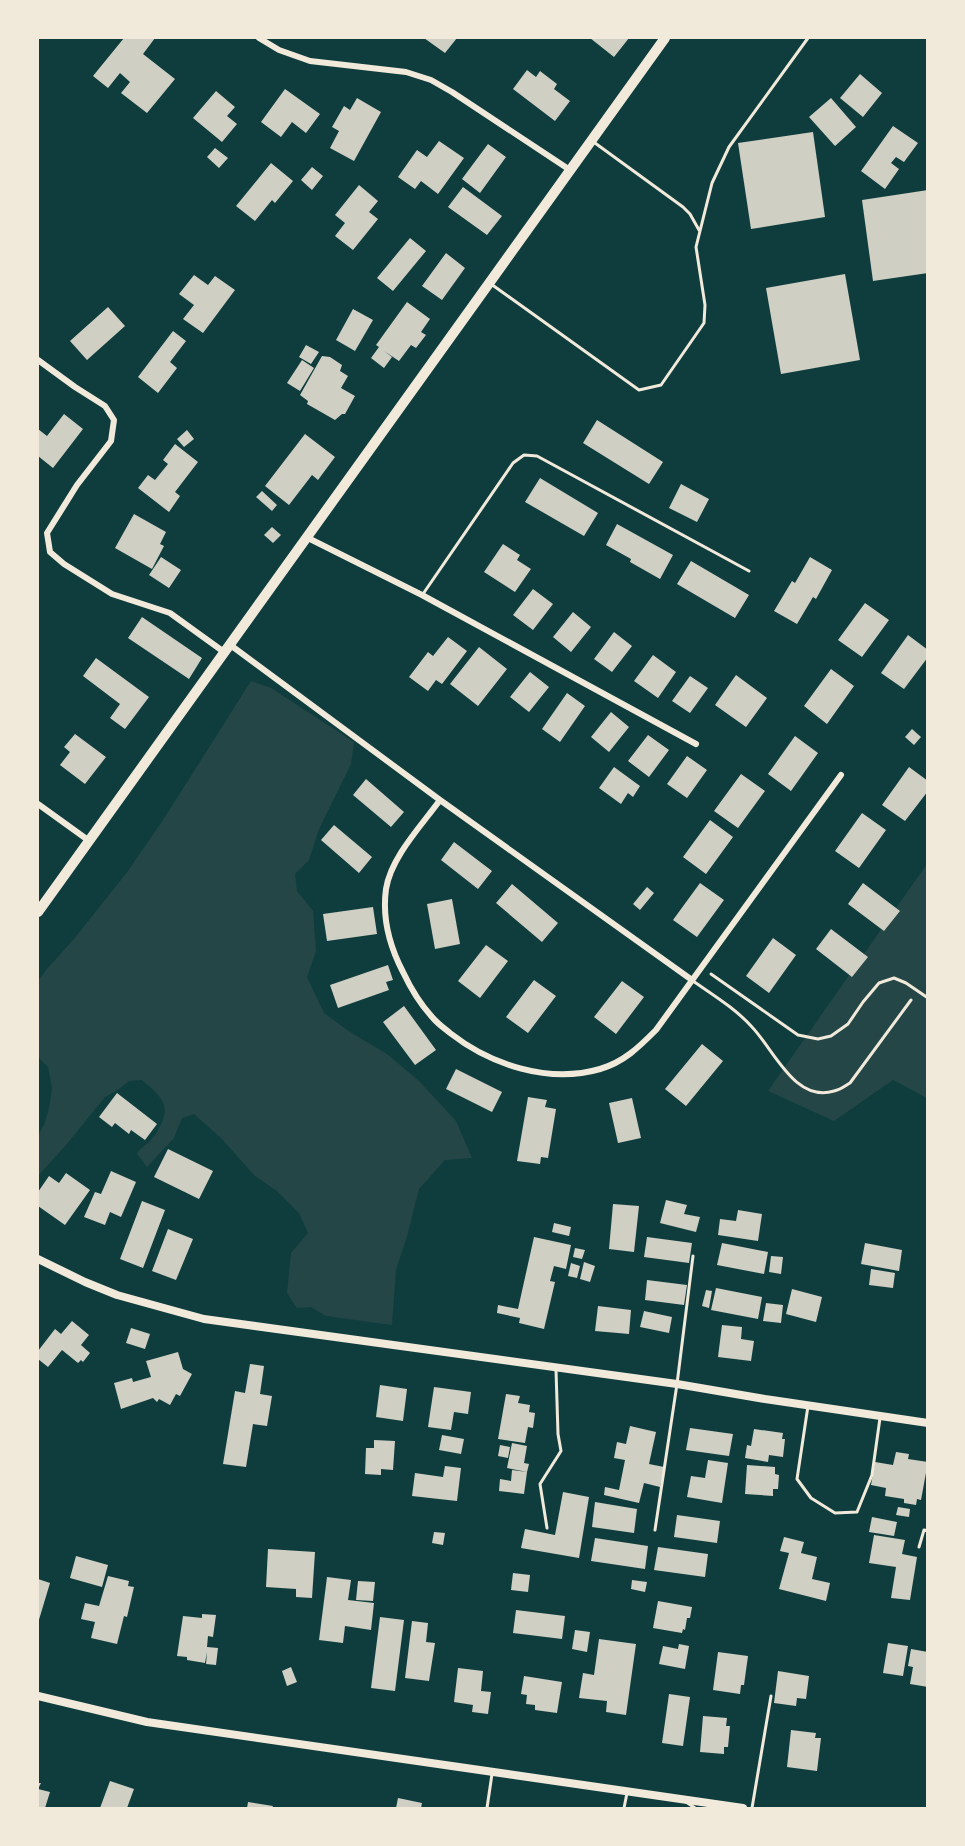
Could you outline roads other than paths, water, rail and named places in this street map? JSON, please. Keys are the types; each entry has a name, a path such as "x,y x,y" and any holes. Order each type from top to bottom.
{"highway":[{"path":"38,912 665,38"}],"street":[{"path":"259,38 279,50 310,61 406,72 431,80 453,92 570,170"},
{"path":"38,360 105,406 114,420 111,441 77,485 47,533 50,552 64,564 112,594 170,613 226,648 692,980"},
{"path":"306,537 422,596 696,744"},
{"path":"440,800 399,856 387,886 385,909 389,941 414,994 434,1020 460,1041 486,1057 512,1067 570,1074 601,1069 633,1054 656,1030 842,775"},
{"path":"38,804 88,840"},
{"path":"38,1259 117,1295 204,1319 677,1384 927,1423"},
{"path":"38,1696 147,1722 743,1809"}],"lane":[{"path":"490,283 639,390 661,385 704,323 705,305 696,248 712,183 729,147 808,38"},
{"path":"591,140 683,207 690,214 699,232"},
{"path":"422,596 513,463 524,455 537,456 749,571"},
{"path":"692,980 739,1014 797,1084 809,1091 822,1094 836,1091 850,1083 911,1000"},
{"path":"655,1530 693,1256"},
{"path":"547,1528 540,1484 561,1451 558,1434 556,1368"},
{"path":"808,1406 797,1479 811,1498 835,1513 857,1512 872,1475 880,1416"},
{"path":"919,1547 924,1530 927,1531"},
{"path":"752,1809 771,1696"},
{"path":"487,1809 492,1772"},
{"path":"624,1809 627,1792"},
{"path":"682,1799 695,1809"}]}
